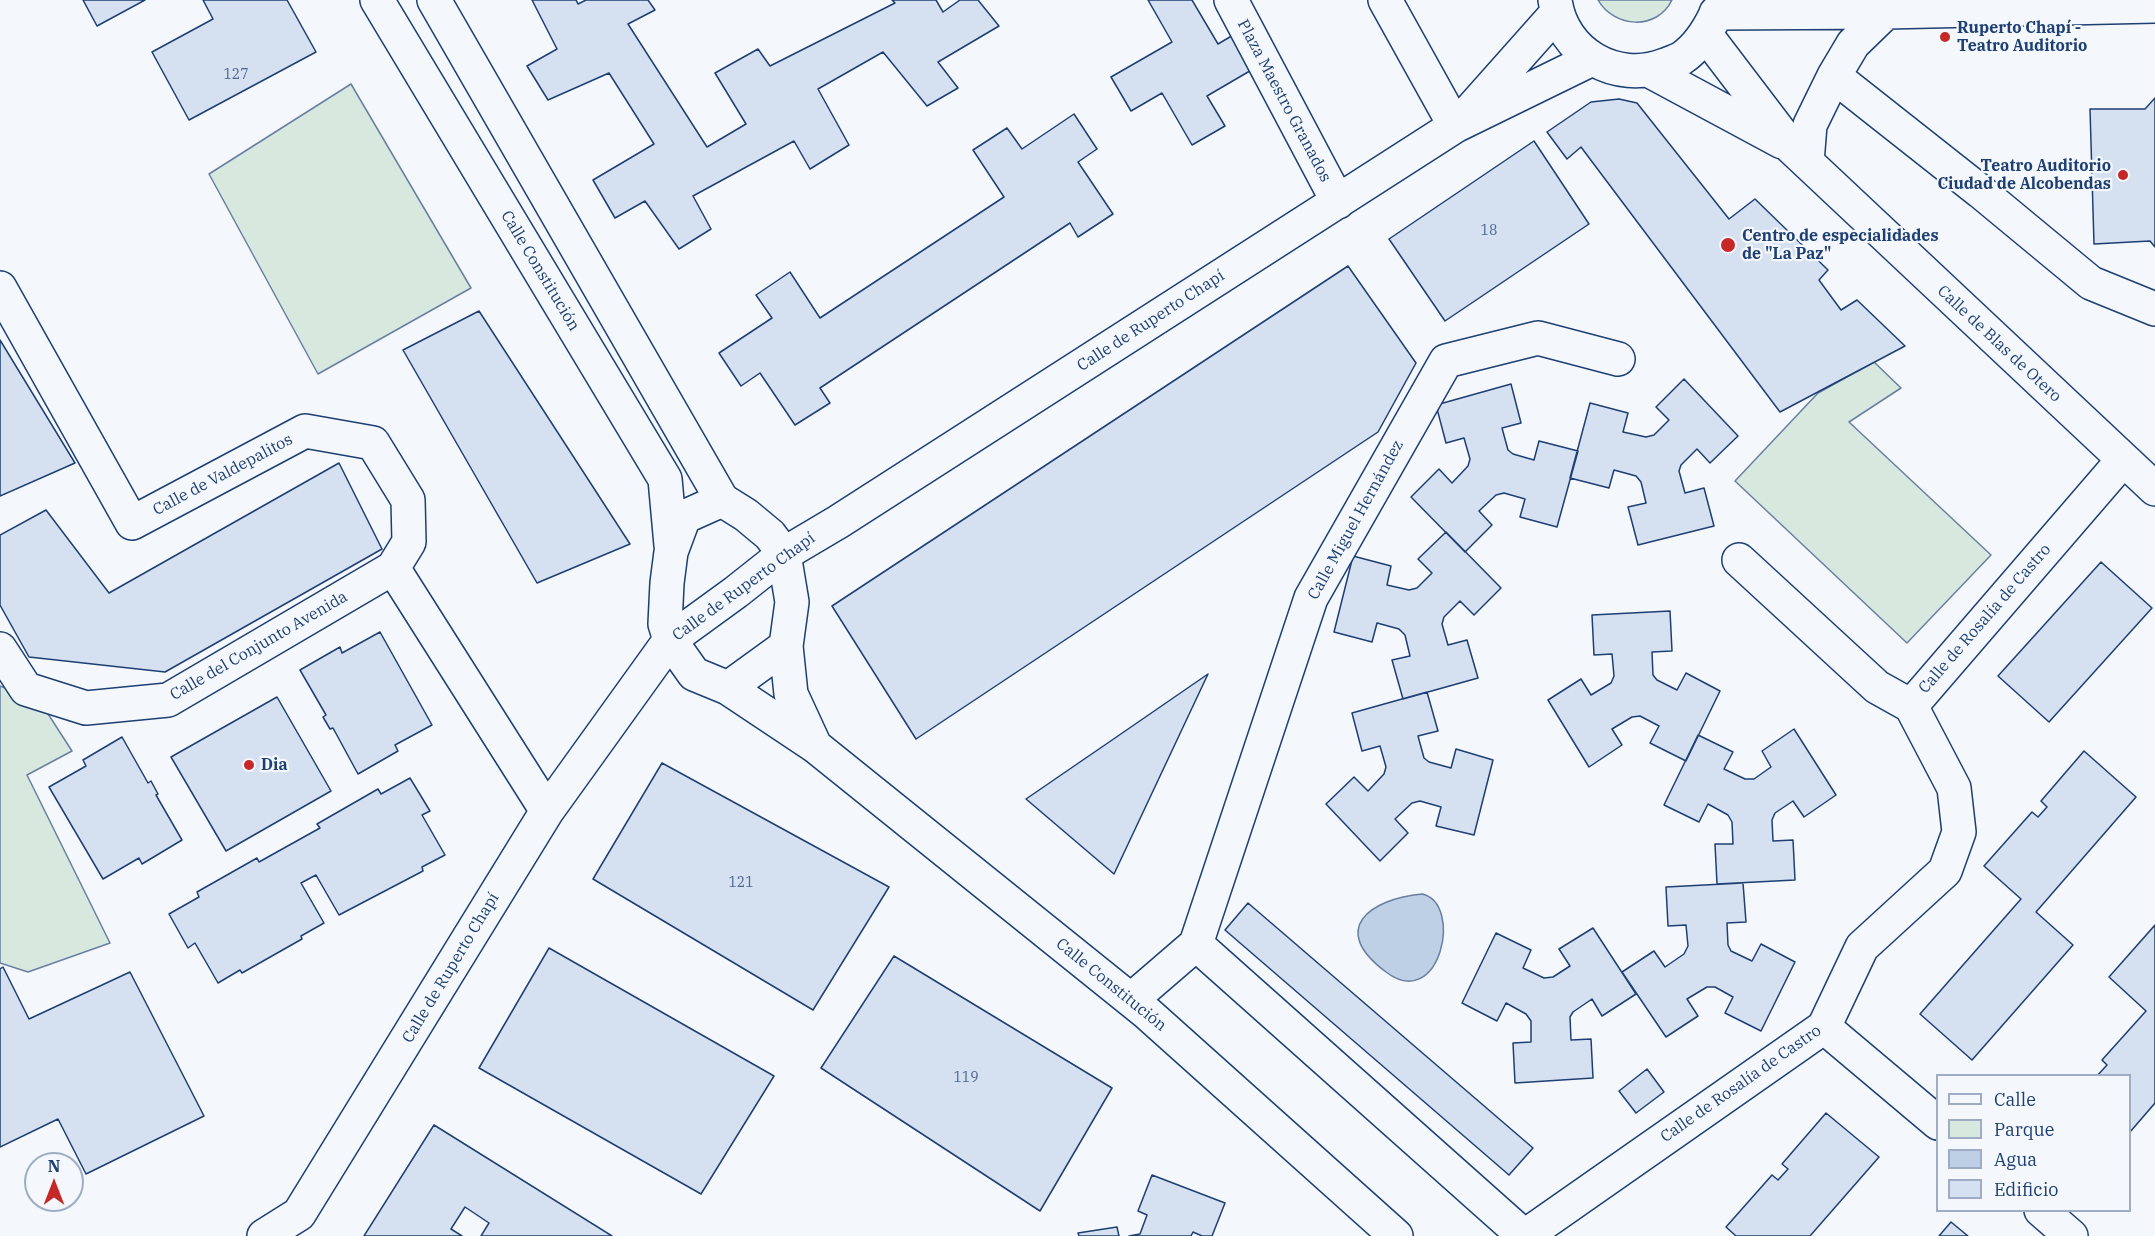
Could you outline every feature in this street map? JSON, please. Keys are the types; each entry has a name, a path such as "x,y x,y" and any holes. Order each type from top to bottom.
{"street":[{"name":"Calle Constitución","path":"378,0 665,479 671,552 665,624 670,640 694,674 728,688 815,746 1131,1000 1396,1236"},
{"name":"Calle Constitución","path":"434,0 722,500 746,515 770,535 784,554 792,602 786,646 791,693 815,746"},
{"name":"Plaza Maestro Granados","path":"1231,0 1338,201"},
{"path":"1385,0 1455,126"},
{"path":"1556,7 1565,31 1576,47 1592,59 1610,68 1650,71 1682,58 1713,16 2155,6"},
{"name":"Calle de Ruperto Chapí","path":"1455,126 1556,7"},
{"path":"1799,155 1810,125 1853,44 1886,12"},
{"name":"Calle de Blas de Otero","path":"1713,16 1799,155"},
{"name":"Calle de Ruperto Chapí","path":"264,1236 299,1225 547,811 670,640 784,554 1455,126 1592,59"},
{"name":"Calle de Blas de Otero","path":"1650,71 1799,155 2155,489"},
{"path":"1834,76 1981,192 2091,283 2155,309"},
{"name":"Calle de Valdepalitos","path":"0,288 132,523 305,431 373,443 408,500 409,542 393,568"},
{"name":"Calle Miguel Hernández","path":"1196,944 1311,598 1446,361 1538,338 1618,359"},
{"name":"Calle de Rosalía de Castro","path":"1525,1236 1824,1027 1862,947 1946,871 1959,832 1954,788 1911,706 2123,460"},
{"name":"Calle Constitución","path":"671,552 684,517 722,500"},
{"path":"1740,560 1877,687 1911,706"},
{"path":"393,568 547,811"},
{"name":"Calle del Conjunto Avenida","path":"0,648 26,689 86,708 168,700 393,568"},
{"path":"728,688 786,646"},
{"path":"1131,1000 1196,944 1525,1236"},
{"path":"1824,1027 1936,1121"},
{"path":"2043,1212 2071,1236"}],"green space":[{"path":"1598,0 1672,0 1656,17 1635,22 1614,16"},
{"path":"351,84 471,288 318,374 209,174"},
{"path":"1874,362 1901,388 1849,422 1991,555 1907,643 1735,481 1818,393"},
{"path":"0,686 41,703 72,751 27,775 110,943 28,972 0,963"}],"water":[{"path":"1422,894 1435,902 1442,916 1443,933 1440,952 1432,968 1420,978 1405,981 1386,972 1369,957 1360,942 1358,930 1363,919 1372,910 1386,902"}],"building":[{"path":"83,0 145,0 97,26"},
{"path":"203,0 287,0 316,52 189,120 152,52 213,19"},
{"path":"532,0 576,0 578,4 586,0 648,0 655,10 628,24 707,147 746,124 715,73 758,49 770,66 895,3 892,0 936,0 943,12 960,0 978,0 999,26 938,62 958,88 927,106 883,52 818,89 849,145 810,169 794,141 693,196 711,229 679,249 645,201 615,218 593,180 654,144 609,73 548,100 527,66 557,49"},
{"path":"1148,0 1192,0 1218,44 1240,31 1260,65 1207,96 1225,126 1192,145 1162,93 1131,111 1111,77 1172,42"},
{"name":"Teatro Auditorio Ciudad de Alcobendas","path":"2155,98 2155,247 2150,241 2094,244 2090,109 2145,109"},
{"name":"Centro de especialidades de \"La Paz\"","path":"1619,99 1637,103 1729,219 1755,199 1828,270 1819,280 1841,310 1857,300 1905,346 1780,412 1581,147 1567,159 1547,132 1591,102"},
{"path":"1074,114 1097,149 1078,162 1113,214 1078,237 1070,223 820,388 830,403 795,425 760,373 741,386 719,353 772,318 756,295 790,272 820,318 1004,197 973,150 1007,128 1022,149"},
{"path":"1534,141 1589,224 1445,321 1389,239"},
{"path":"1348,266 1416,363 1378,432 916,739 832,606"},
{"path":"479,311 630,544 537,583 403,350"},
{"path":"0,340 75,463 0,496"},
{"path":"1684,379 1738,436 1710,463 1697,449 1681,465 1679,471 1685,493 1704,488 1714,526 1638,545 1628,507 1646,503 1641,482 1636,476 1614,470 1609,488 1570,478 1590,403 1628,413 1623,432 1646,437 1654,435 1669,420 1656,407"},
{"path":"1511,384 1521,423 1502,428 1508,450 1513,454 1534,460 1539,441 1578,451 1557,527 1520,517 1525,499 1504,493 1496,495 1479,511 1492,525 1465,552 1411,497 1439,469 1452,483 1468,466 1470,459 1464,438 1446,443 1436,405"},
{"path":"339,463 382,549 165,672 29,657 0,605 0,535 46,510 109,593"},
{"path":"1446,532 1501,588 1474,615 1460,601 1444,617 1442,624 1448,645 1467,640 1478,678 1403,699 1392,660 1410,656 1405,635 1399,629 1377,623 1372,642 1334,632 1353,556 1391,566 1387,585 1409,590 1417,588 1432,573 1418,559"},
{"path":"2101,562 2152,608 2049,722 1998,676"},
{"path":"1670,611 1672,651 1652,652 1653,675 1657,680 1677,690 1686,673 1720,691 1686,761 1650,743 1659,726 1640,716 1632,717 1612,729 1622,745 1589,767 1548,700 1581,679 1591,695 1611,683 1614,676 1612,654 1594,655 1592,615"},
{"path":"380,632 432,725 395,745 398,751 358,774 333,728 330,729 323,717 326,715 300,670 340,647 342,653"},
{"path":"1208,674 1114,874 1026,799"},
{"path":"1427,692 1438,731 1418,736 1424,758 1429,762 1451,768 1456,749 1493,760 1474,835 1436,826 1441,807 1420,801 1412,803 1395,819 1408,833 1380,861 1326,804 1354,777 1368,791 1384,774 1386,767 1380,746 1362,751 1352,713"},
{"path":"277,697 331,791 226,851 171,757"},
{"path":"1794,729 1836,795 1804,817 1793,801 1775,813 1772,820 1773,841 1793,840 1795,880 1717,884 1715,844 1733,844 1732,822 1728,815 1708,804 1699,822 1664,805 1698,735 1733,752 1724,769 1745,779 1754,779 1771,767 1762,751"},
{"path":"122,737 148,783 151,781 158,794 156,795 182,840 142,864 139,858 103,879 49,787 86,766 83,760"},
{"path":"2084,751 2136,797 2036,912 2073,945 1972,1060 1920,1014 2021,899 1984,866 2032,812 2038,817 2047,807 2041,801"},
{"path":"662,763 889,887 813,1010 593,879"},
{"path":"410,778 430,811 422,815 445,855 422,867 423,871 339,915 316,875 301,883 324,923 301,936 302,939 242,973 240,970 218,983 195,943 188,948 169,914 199,897 197,892 257,858 259,862 320,828 317,824 378,789 381,794"},
{"path":"1743,883 1746,922 1727,923 1728,945 1731,951 1752,961 1761,944 1795,962 1761,1031 1725,1013 1733,997 1715,987 1707,987 1687,999 1698,1016 1666,1037 1622,972 1654,951 1665,967 1684,954 1688,946 1686,925 1668,926 1666,887"},
{"path":"1248,903 1533,1148 1509,1175 1225,930"},
{"path":"2155,925 2155,1103 2131,1131 2131,1074 2099,1074 2107,1065 2102,1060 2146,1011 2109,977"},
{"path":"1593,928 1636,994 1602,1016 1592,999 1573,1012 1570,1017 1571,1040 1591,1039 1593,1078 1515,1083 1513,1043 1531,1042 1531,1021 1526,1014 1506,1003 1497,1021 1462,1003 1496,933 1531,950 1523,968 1544,978 1553,977 1570,966 1559,949"},
{"path":"549,948 774,1076 701,1194 479,1068"},
{"path":"894,956 1112,1088 1040,1211 821,1068"},
{"path":"3,967 29,1019 130,972 204,1116 86,1174 84,1152 75,1152 58,1119 0,1147 0,969"},
{"path":"1647,1069 1664,1092 1636,1113 1619,1091"},
{"path":"1826,1113 1879,1157 1810,1236 1736,1236 1726,1227 1772,1175 1778,1180 1788,1169 1782,1164"},
{"path":"434,1125 612,1236 481,1236 489,1223 465,1207 451,1229 462,1236 364,1236"},
{"path":"1152,1175 1225,1203 1212,1236 1202,1236 1193,1232 1191,1236 1129,1236 1140,1234 1147,1215 1138,1211"},
{"path":"1951,1222 1968,1236 1939,1236"},
{"path":"1117,1227 1119,1236 1079,1236 1078,1233"}],"place":[{"name":"Ruperto Chapí - Teatro Auditorio","path":"1945,37"},
{"name":"Teatro Auditorio Ciudad de Alcobendas","path":"2123,175"},
{"name":"Centro de especialidades de \"La Paz\"","path":"1728,245"},
{"name":"Dia","path":"249,765"}]}
